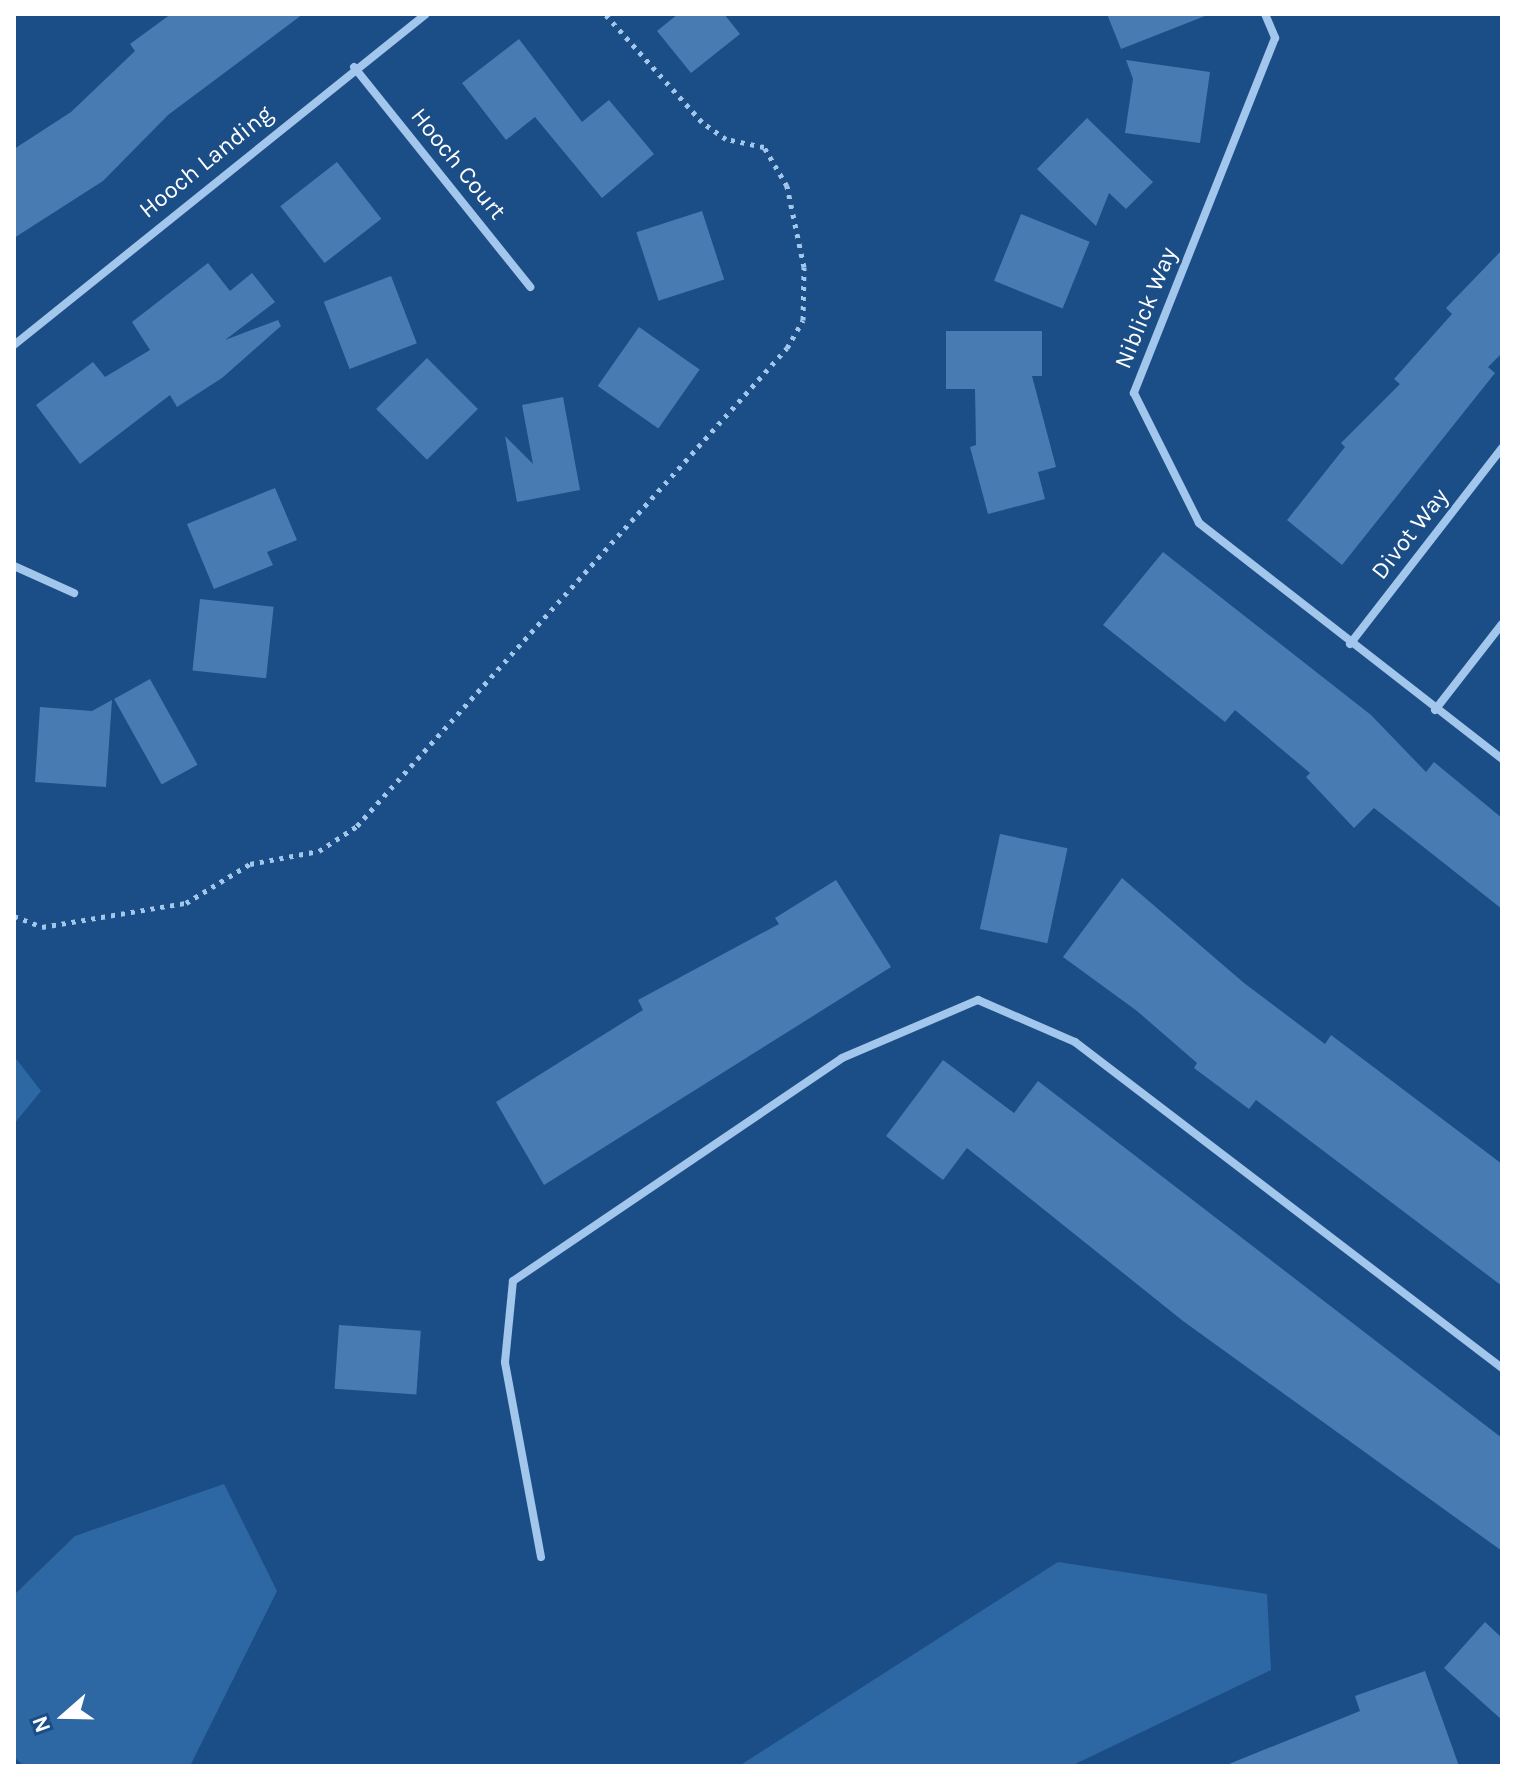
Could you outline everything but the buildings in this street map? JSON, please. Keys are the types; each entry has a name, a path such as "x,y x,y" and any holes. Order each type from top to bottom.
{"street":[{"name":"Hooch Landing","path":"14,345 354,67 426,14"},
{"name":"Niblick Way","path":"1265,14 1275,38 1134,393 1199,523 1350,644 1502,759"},
{"name":"Hooch Court","path":"354,67 530,287"},
{"name":"Divot Way","path":"1350,644 1502,448"},
{"path":"14,566 74,593"},
{"path":"1435,710 1502,624"},
{"path":"541,1557 505,1362 513,1281 842,1058 978,1000 1075,1042 1502,1368"}],"path":[{"path":"14,916 42,927 186,903 250,864 319,851 357,826 787,348 803,320 804,267 787,186 764,147 726,139 702,122 605,14"}],"shaded area":[{"path":"14,1056 41,1091 14,1124"},
{"path":"224,1484 277,1591 190,1766 24,1766 14,1757 14,1595 75,1536"},
{"path":"1058,1562 1267,1594 1271,1670 1071,1766 739,1766"}]}
